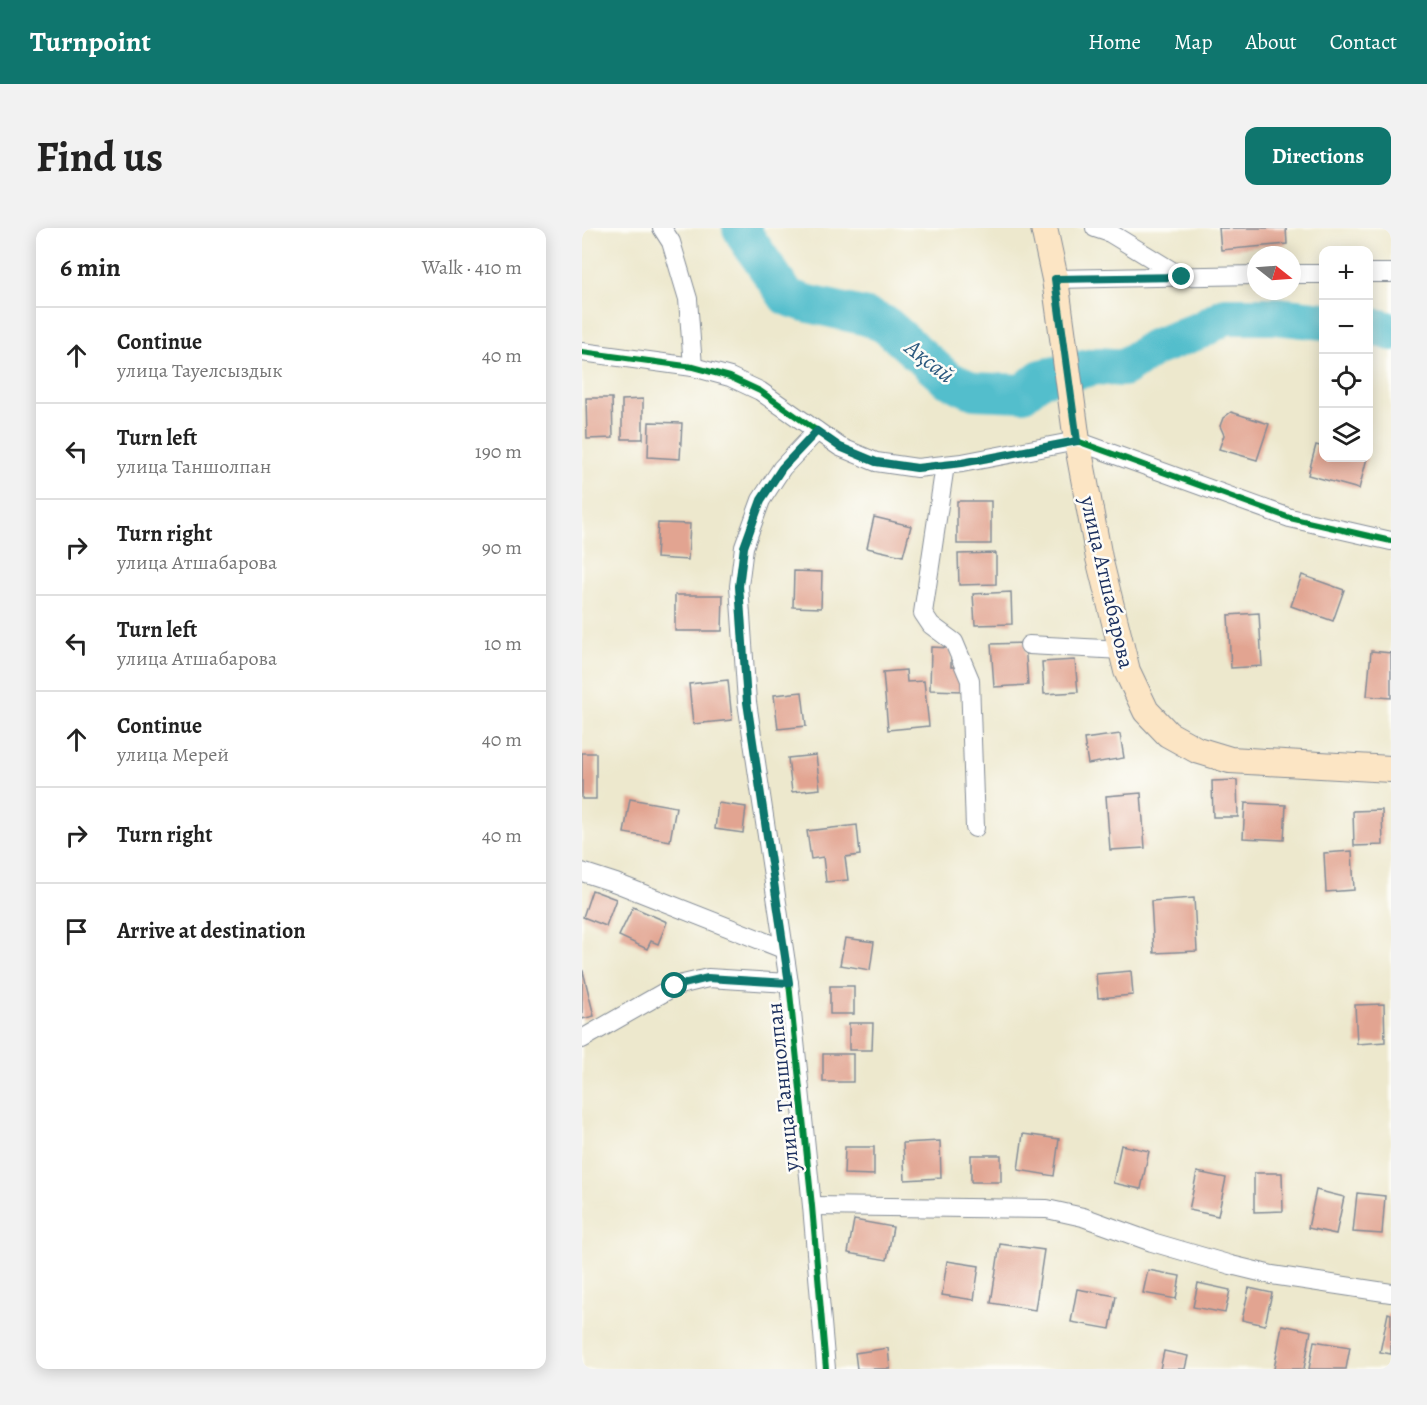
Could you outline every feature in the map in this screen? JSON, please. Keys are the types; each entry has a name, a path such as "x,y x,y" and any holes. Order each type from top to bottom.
{"main road":[{"name":"улица Атшабарова","path":"1044,228 1055,279 1077,441 1099,558 1127,671 1146,711 1168,734 1197,750 1230,760 1391,769"}],"street":[{"path":"662,228 671,242 688,299 693,367"},
{"path":"1095,228 1110,233 1182,277"},
{"path":"1373,273 1391,273"},
{"path":"1301,274 1319,274"},
{"path":"1055,279 1247,275"},
{"path":"582,352 693,367 730,377 760,391 840,447 876,462 917,468 1077,441 1290,518 1391,541"},
{"name":"улица Таншолпан","path":"817,431 782,468 761,500 744,547 739,586 747,702 789,983 826,1369"},
{"path":"945,465 922,613 931,625 954,642 970,680 975,828"},
{"path":"1029,645 1122,650"},
{"path":"582,872 783,949"},
{"path":"582,1039 675,986 708,978 789,983"},
{"path":"812,1206 1047,1209 1083,1217 1152,1242 1231,1265 1272,1275 1391,1293"}],"building":[{"path":"1219,228 1286,228 1287,244 1221,250"},
{"path":"586,398 612,398 613,438 587,439"},
{"path":"643,399 643,439 622,439 622,400"},
{"path":"1231,412 1269,424 1257,460 1219,449 1224,435 1220,426 1223,418"},
{"path":"649,422 682,423 680,459 648,457"},
{"path":"1316,445 1319,446 1319,462 1366,462 1359,489 1308,475"},
{"path":"957,501 991,501 991,544 957,544"},
{"path":"874,517 911,526 903,556 867,548"},
{"path":"658,523 690,524 688,560 656,558"},
{"path":"996,553 996,584 959,585 958,554"},
{"path":"794,571 822,572 821,608 793,607"},
{"path":"1302,575 1344,590 1333,621 1291,606"},
{"path":"1011,592 1012,624 975,625 973,594"},
{"path":"675,595 723,595 722,631 675,631"},
{"path":"1259,613 1262,666 1231,668 1228,615"},
{"path":"1025,643 1028,685 994,687 991,644"},
{"path":"931,647 951,648 951,667 963,667 963,691 930,690"},
{"path":"1371,651 1391,653 1391,698 1367,696"},
{"path":"1075,660 1078,692 1044,694 1042,662"},
{"path":"906,670 907,682 924,681 929,726 888,730 883,672"},
{"path":"728,680 732,720 693,724 689,684"},
{"path":"802,692 806,726 778,729 774,695"},
{"path":"1120,734 1124,758 1088,764 1084,739"},
{"path":"582,753 596,753 596,799 582,799"},
{"path":"816,755 820,789 792,792 788,758"},
{"path":"1237,780 1238,817 1213,817 1212,781"},
{"path":"1141,793 1145,848 1110,850 1106,796"},
{"path":"630,799 676,807 670,841 624,833"},
{"path":"718,803 746,807 743,833 715,829"},
{"path":"1245,803 1286,805 1284,840 1243,838"},
{"path":"1382,810 1383,845 1354,846 1353,811"},
{"path":"857,825 860,855 845,857 848,880 826,882 823,857 811,859 807,831"},
{"path":"1352,851 1354,890 1326,892 1324,853"},
{"path":"592,890 616,899 606,926 583,917"},
{"path":"1194,898 1197,951 1154,953 1151,901"},
{"path":"633,907 667,922 658,944 651,941 647,949 619,936"},
{"path":"845,938 874,942 870,970 840,965"},
{"path":"1131,971 1133,995 1098,998 1096,974"},
{"path":"582,972 594,1016 582,1019"},
{"path":"830,986 854,986 854,1014 830,1014"},
{"path":"1384,1004 1385,1042 1357,1044 1355,1005"},
{"path":"849,1023 873,1023 872,1050 849,1050"},
{"path":"823,1054 853,1054 853,1082 823,1082"},
{"path":"1023,1134 1059,1139 1054,1176 1018,1170"},
{"path":"940,1141 941,1178 905,1180 903,1143"},
{"path":"1121,1145 1149,1151 1141,1189 1113,1183"},
{"path":"845,1147 874,1147 874,1175 844,1174"},
{"path":"971,1155 1001,1155 1001,1182 971,1182"},
{"path":"1197,1172 1226,1178 1218,1216 1189,1210"},
{"path":"1254,1173 1282,1173 1283,1211 1254,1212"},
{"path":"1316,1190 1344,1197 1336,1234 1308,1228"},
{"path":"1357,1193 1385,1196 1382,1234 1353,1232"},
{"path":"854,1220 893,1227 887,1260 848,1253"},
{"path":"1000,1244 1044,1250 1035,1310 991,1303"},
{"path":"947,1261 979,1266 974,1300 942,1295"},
{"path":"1148,1270 1180,1276 1176,1299 1143,1293"},
{"path":"1198,1283 1230,1290 1225,1313 1193,1307"},
{"path":"1249,1288 1272,1293 1265,1325 1242,1320"},
{"path":"1077,1289 1116,1296 1110,1329 1071,1322"},
{"path":"1388,1313 1391,1314 1391,1354 1380,1352"},
{"path":"1282,1325 1311,1331 1304,1369 1274,1369"},
{"path":"1314,1341 1350,1347 1346,1369 1309,1369"},
{"path":"888,1348 890,1369 857,1369 855,1353"},
{"path":"1164,1351 1188,1356 1185,1369 1160,1369"}],"waterway":[{"name":"Ақсай","path":"741,228 787,297 867,317 886,325 947,379 974,391 1023,393 1041,378 1098,366 1123,368 1154,348 1203,329 1225,316 1276,316 1319,320"},
{"name":"Ақсай","path":"1373,327 1391,332"}],"cycle path":[{"path":"582,352 693,367 730,377 760,391 840,447 876,462 917,468 962,463 1077,441 1290,518 1391,541"},
{"path":"817,431 782,468 761,500 744,547 739,586 747,702 789,983 826,1369"}],"route":[{"path":"675,986 708,978 789,983 747,702 739,586 744,547 761,500 782,468 817,431 840,447 876,462 917,468 962,463 1077,441 1055,279 1182,277"}]}
